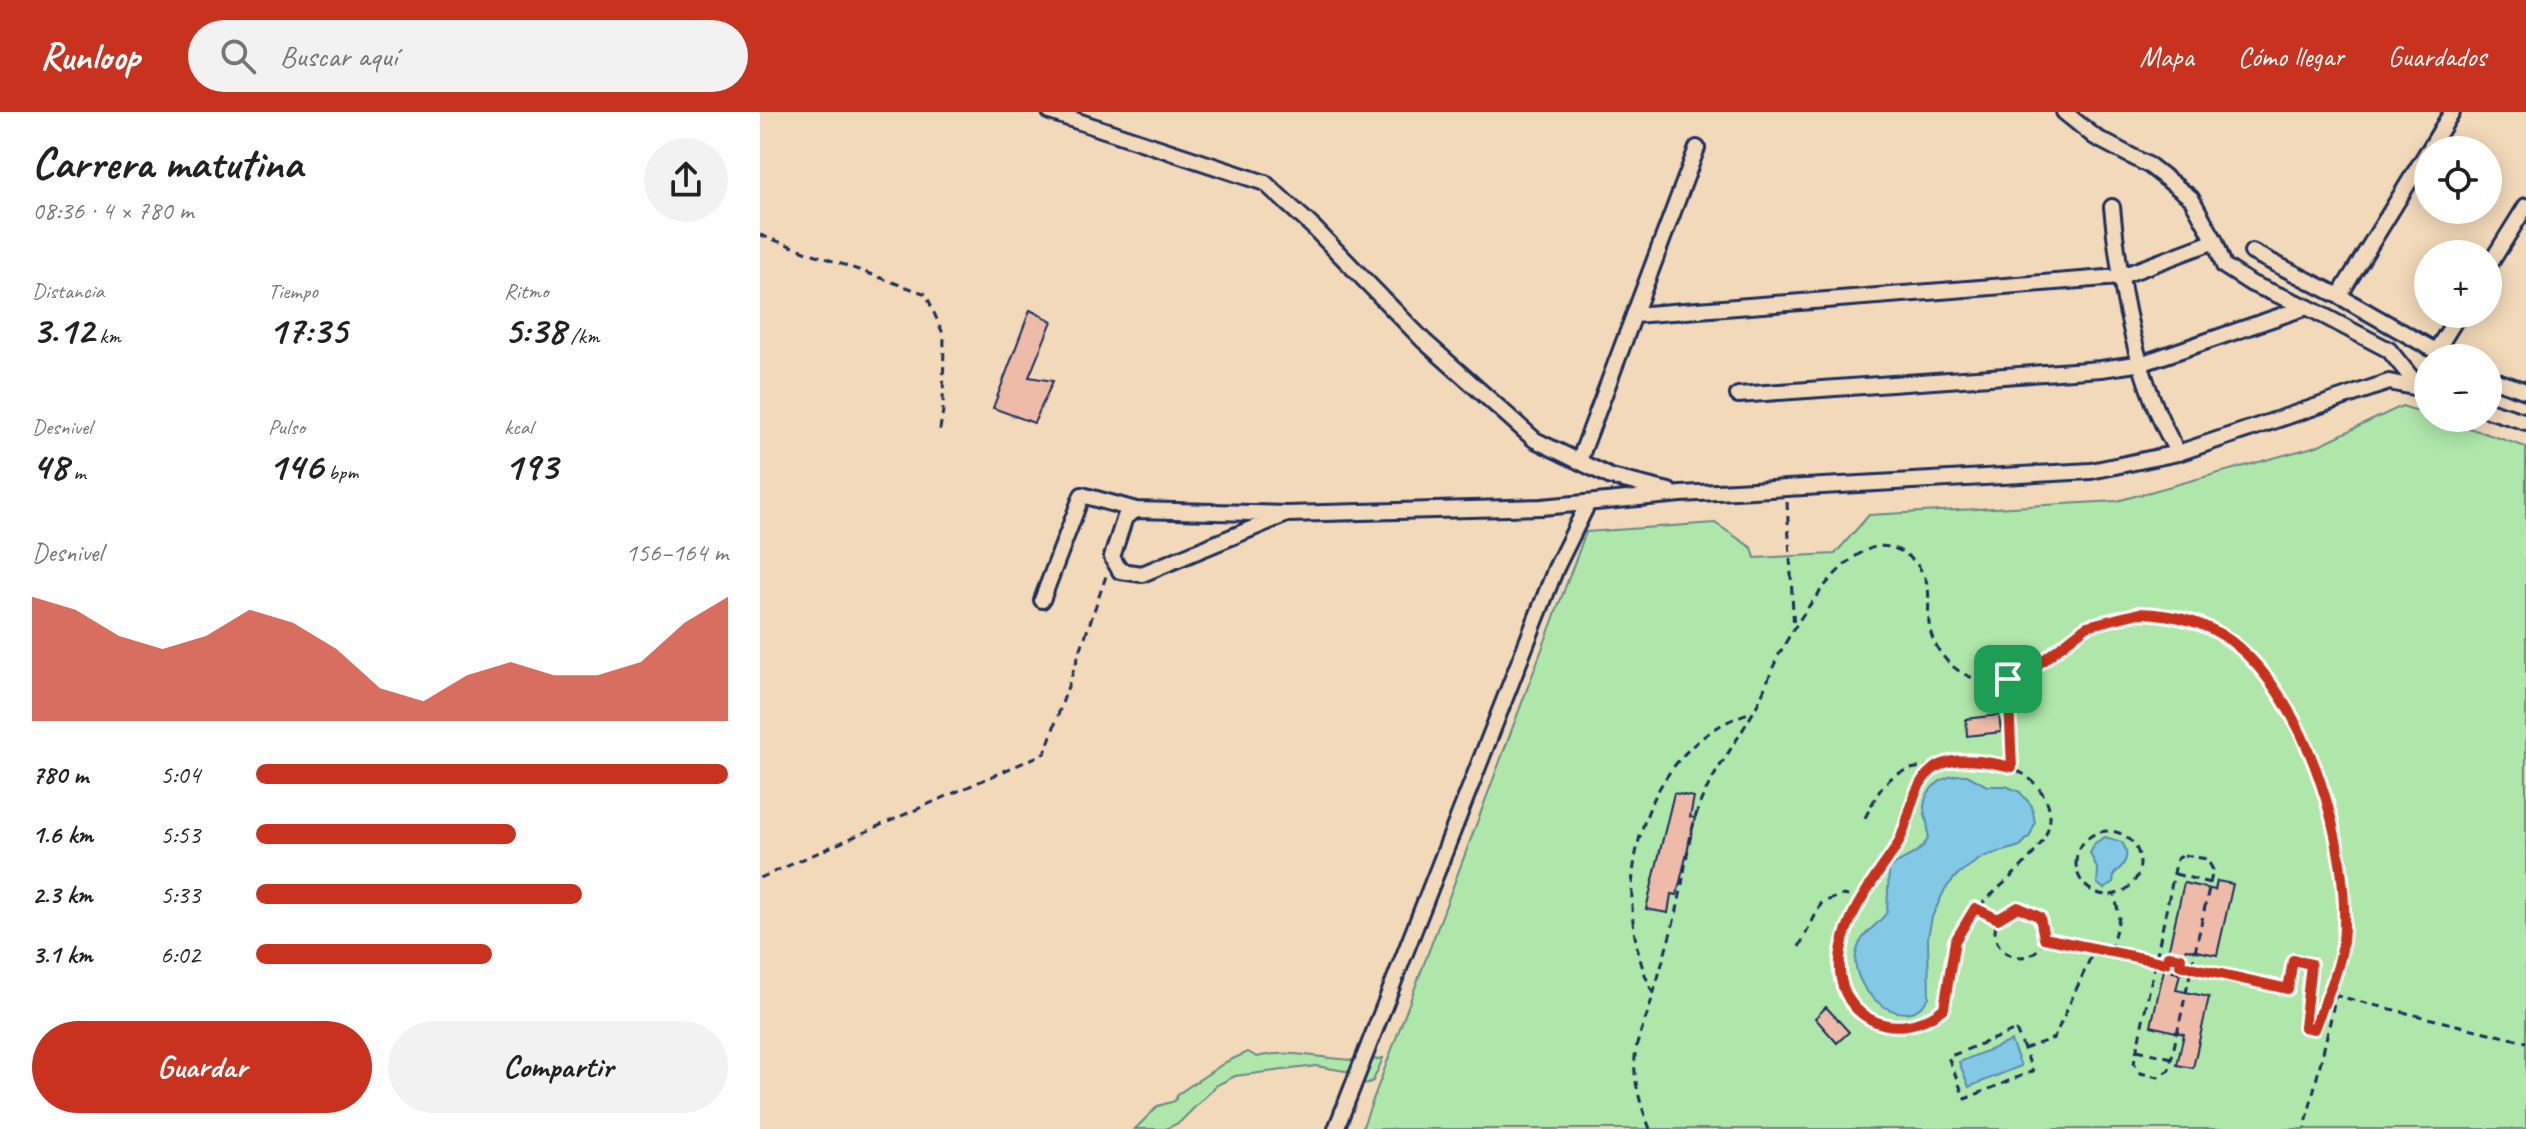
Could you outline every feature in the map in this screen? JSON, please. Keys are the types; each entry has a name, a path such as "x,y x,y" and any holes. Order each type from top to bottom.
{"street":[{"path":"1050,112 1265,183 1313,227 1424,341 1535,440 1611,477 1681,494"},
{"path":"2064,112 2095,137 2150,166 2191,198 2215,241 2224,266 2252,284 2307,307 2389,350 2414,378"},
{"path":"2437,136 2452,112"},
{"path":"1579,461 1697,148"},
{"path":"2339,296 2414,173"},
{"path":"2502,245 2526,206"},
{"path":"2112,207 2119,277 2166,433 2178,453"},
{"path":"1634,315 2119,277 2215,241"},
{"path":"2252,252 2339,296 2423,344"},
{"path":"1738,395 2101,369 2143,363 2307,307"},
{"path":"1042,600 1082,495 1136,510 1287,514 1588,503 1681,494 2091,471 2178,453 2389,382 2414,386"},
{"path":"2502,383 2526,391"},
{"path":"2502,414 2526,422"},
{"path":"1336,1129 1556,568 1588,503"},
{"path":"1136,510 1125,517 1112,557 1120,571 1142,574 1287,514"}],"path":[{"path":"760,235 926,294 944,336 943,411 939,435"},
{"path":"1786,488 1794,630"},
{"path":"1650,1129 1641,1105 1635,1055 1703,797 1754,712 1781,649 1794,630 1837,572 1857,554 1877,547 1895,547 1922,572 1928,587 1929,628 1938,650 1954,668 1972,678 1992,682 2008,679 2036,666 2087,626 2139,613 2165,614 2191,621 2232,642 2267,681 2297,728 2323,784 2342,874 2343,921 2338,968 2305,1129"},
{"path":"760,878 1045,753 1112,557"},
{"path":"2008,679 2012,767"},
{"path":"1653,993 1633,935 1629,894 1632,868 1651,806 1695,747 1733,718 1754,712"},
{"path":"1865,818 1882,782 1890,776 1963,760 2012,767 2043,792 2050,826 2039,851 1975,908 1955,941 1944,1008 1916,1026 1887,1027 1860,1012 1843,982 1840,953 1862,900 1897,847 1918,785 1930,770 1939,766"},
{"path":"2100,831 2121,833 2130,839 2140,859 2135,880 2115,894 2106,895 2087,888 2076,871 2077,851 2090,836 2100,831"},
{"path":"2180,856 2207,859 2213,870 2172,1058 2167,1074 2158,1077 2137,1071 2137,1050 2174,873 2180,856"},
{"path":"2174,873 2210,883"},
{"path":"2110,951 2119,918 2115,894"},
{"path":"1799,947 1822,902 1844,895 1862,900"},
{"path":"1975,908 1998,919"},
{"path":"2026,908 2040,917 2044,938 2033,953 2009,954 2002,950 1995,935 1998,919 2010,909 2026,908"},
{"path":"2044,938 2156,960 2166,963 2165,970 2179,973 2180,965 2288,989 2293,960 2311,964 2304,1027 2314,1029 2338,968"},
{"path":"2024,1049 2054,1038 2095,948"},
{"path":"2333,995 2526,1042"},
{"path":"2016,1030 2024,1049 2033,1071 1965,1099 1948,1057 2016,1030"},
{"path":"2137,1050 2172,1058"}],"green space":[{"path":"2402,406 2414,410 2414,432 2481,432 2526,447 2526,1129 1362,1129 1586,532 1715,523 1752,548 1755,558 1835,554 1869,515 2117,501 2317,446"},
{"path":"1248,1052 1257,1057 1287,1054 1353,1060 1383,1058 1373,1081 1366,1084 1351,1072 1316,1066 1235,1076 1217,1085 1180,1122 1166,1129 1135,1129 1158,1106 1175,1101 1178,1094 1226,1062"}],"water":[{"path":"1967,775 1987,786 2006,786 2020,792 2032,806 2035,823 2030,836 2020,846 1983,857 1958,874 1945,889 1932,917 1928,937 1929,997 1919,1009 1906,1013 1893,1011 1868,993 1856,965 1857,950 1862,939 1887,912 1889,870 1920,849 1928,838 1924,806 1929,792 1946,778"},
{"path":"2105,837 2122,842 2126,856 2124,864 2114,874 2113,883 2104,889 2097,883 2098,871 2090,853 2095,843"},
{"path":"2011,1041 2021,1066 1969,1087 1959,1062"}],"building":[{"path":"1030,310 1052,321 1029,377 1053,381 1034,423 993,408"},
{"path":"1999,715 2001,732 1967,736 1966,719"},
{"path":"1674,793 1694,797 1690,817 1695,818 1677,895 1671,894 1668,913 1646,909"},
{"path":"2217,881 2233,884 2217,955 2186,949 2176,990 2209,997 2193,1068 2177,1065 2184,1034 2151,1026 2184,883 2215,890"},
{"path":"1826,1007 1849,1032 1837,1043 1815,1018"}],"route":[{"path":"2139,613 2165,614 2208,627 2232,642 2252,662 2297,728 2311,756 2323,784 2338,849 2342,874 2343,941 2338,968 2314,1029 2304,1027 2311,964 2293,960 2288,989 2180,965 2181,958 2168,956 2166,963 2044,938 2040,917 2034,911 2018,907 2003,913 1998,919 1975,908 1955,941 1949,994 1944,1008 1929,1020 1916,1026 1887,1027 1860,1012 1849,998 1843,982 1840,953 1855,912 1883,863 1897,847 1918,785 1930,770 1947,762 1963,760 2012,767 2008,679 2036,666 2062,642 2087,626 2111,617 2139,613"}]}
